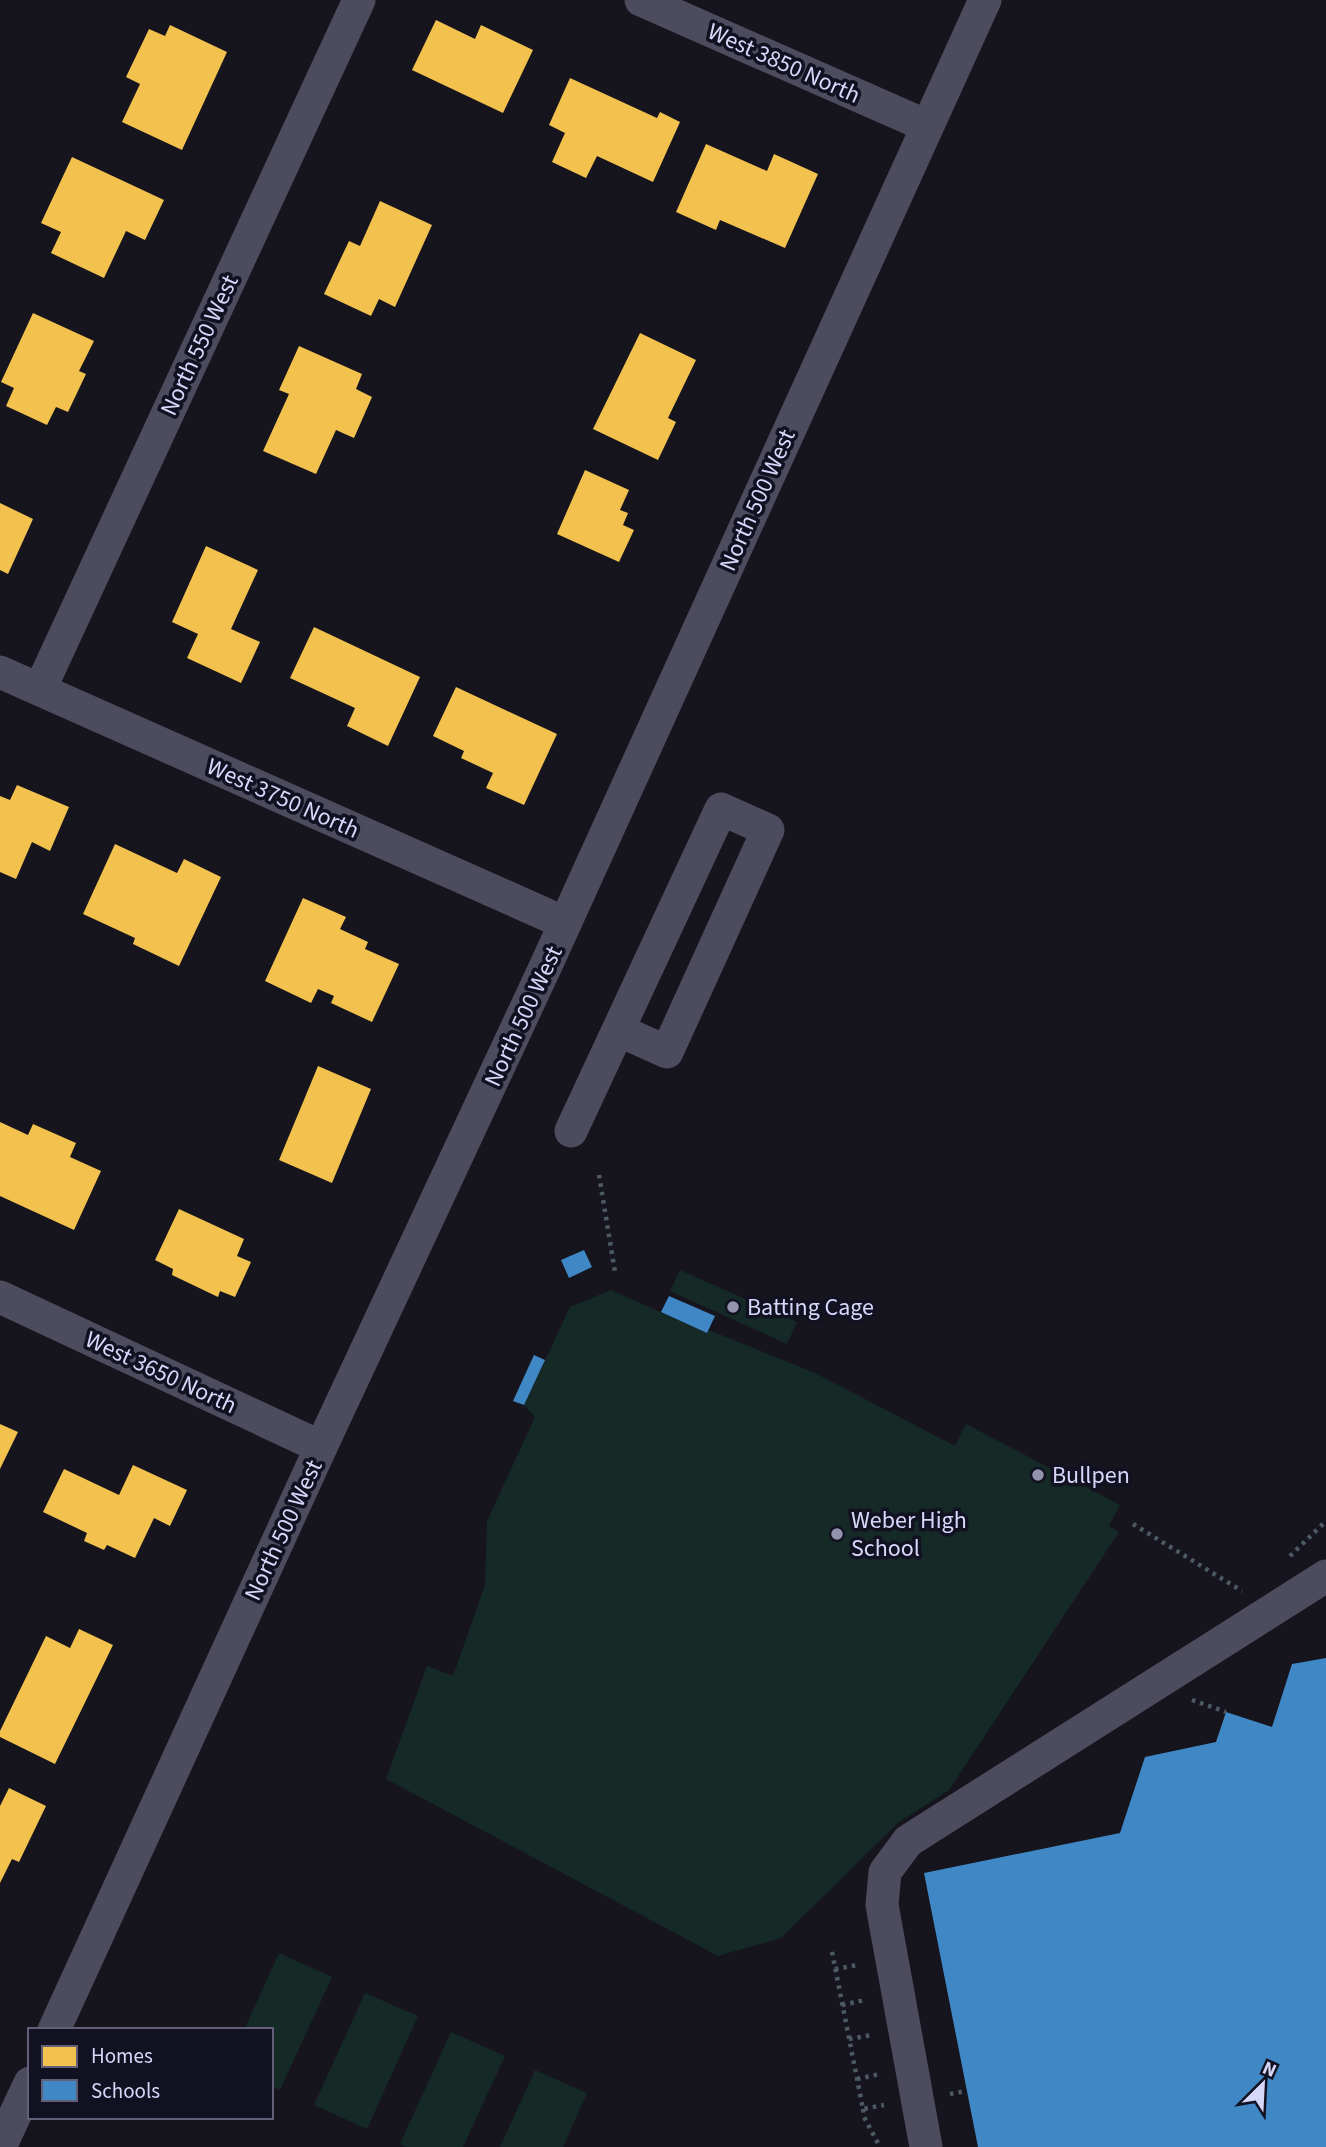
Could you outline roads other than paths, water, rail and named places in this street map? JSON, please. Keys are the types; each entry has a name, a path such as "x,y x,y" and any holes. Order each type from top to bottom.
{"street":[{"name":"North 550 West","path":"40,689 359,0"},
{"name":"West 3850 North","path":"641,0 927,126"},
{"name":"North 500 West","path":"55,2028 565,923 985,0"},
{"name":"West 3750 North","path":"0,672 565,923"},
{"path":"571,1131 618,1030 721,809 768,830 667,1052 618,1030"},
{"name":"West 3650 North","path":"0,1297 321,1447"},
{"path":"926,2147 882,1905 885,1872 908,1840 1326,1576"},
{"path":"0,2147 28,2086"}],"place":[{"name":"Batting Cage","path":"733,1307"},
{"name":"Bullpen","path":"1038,1475"},
{"name":"Weber High School","path":"837,1534"}]}
